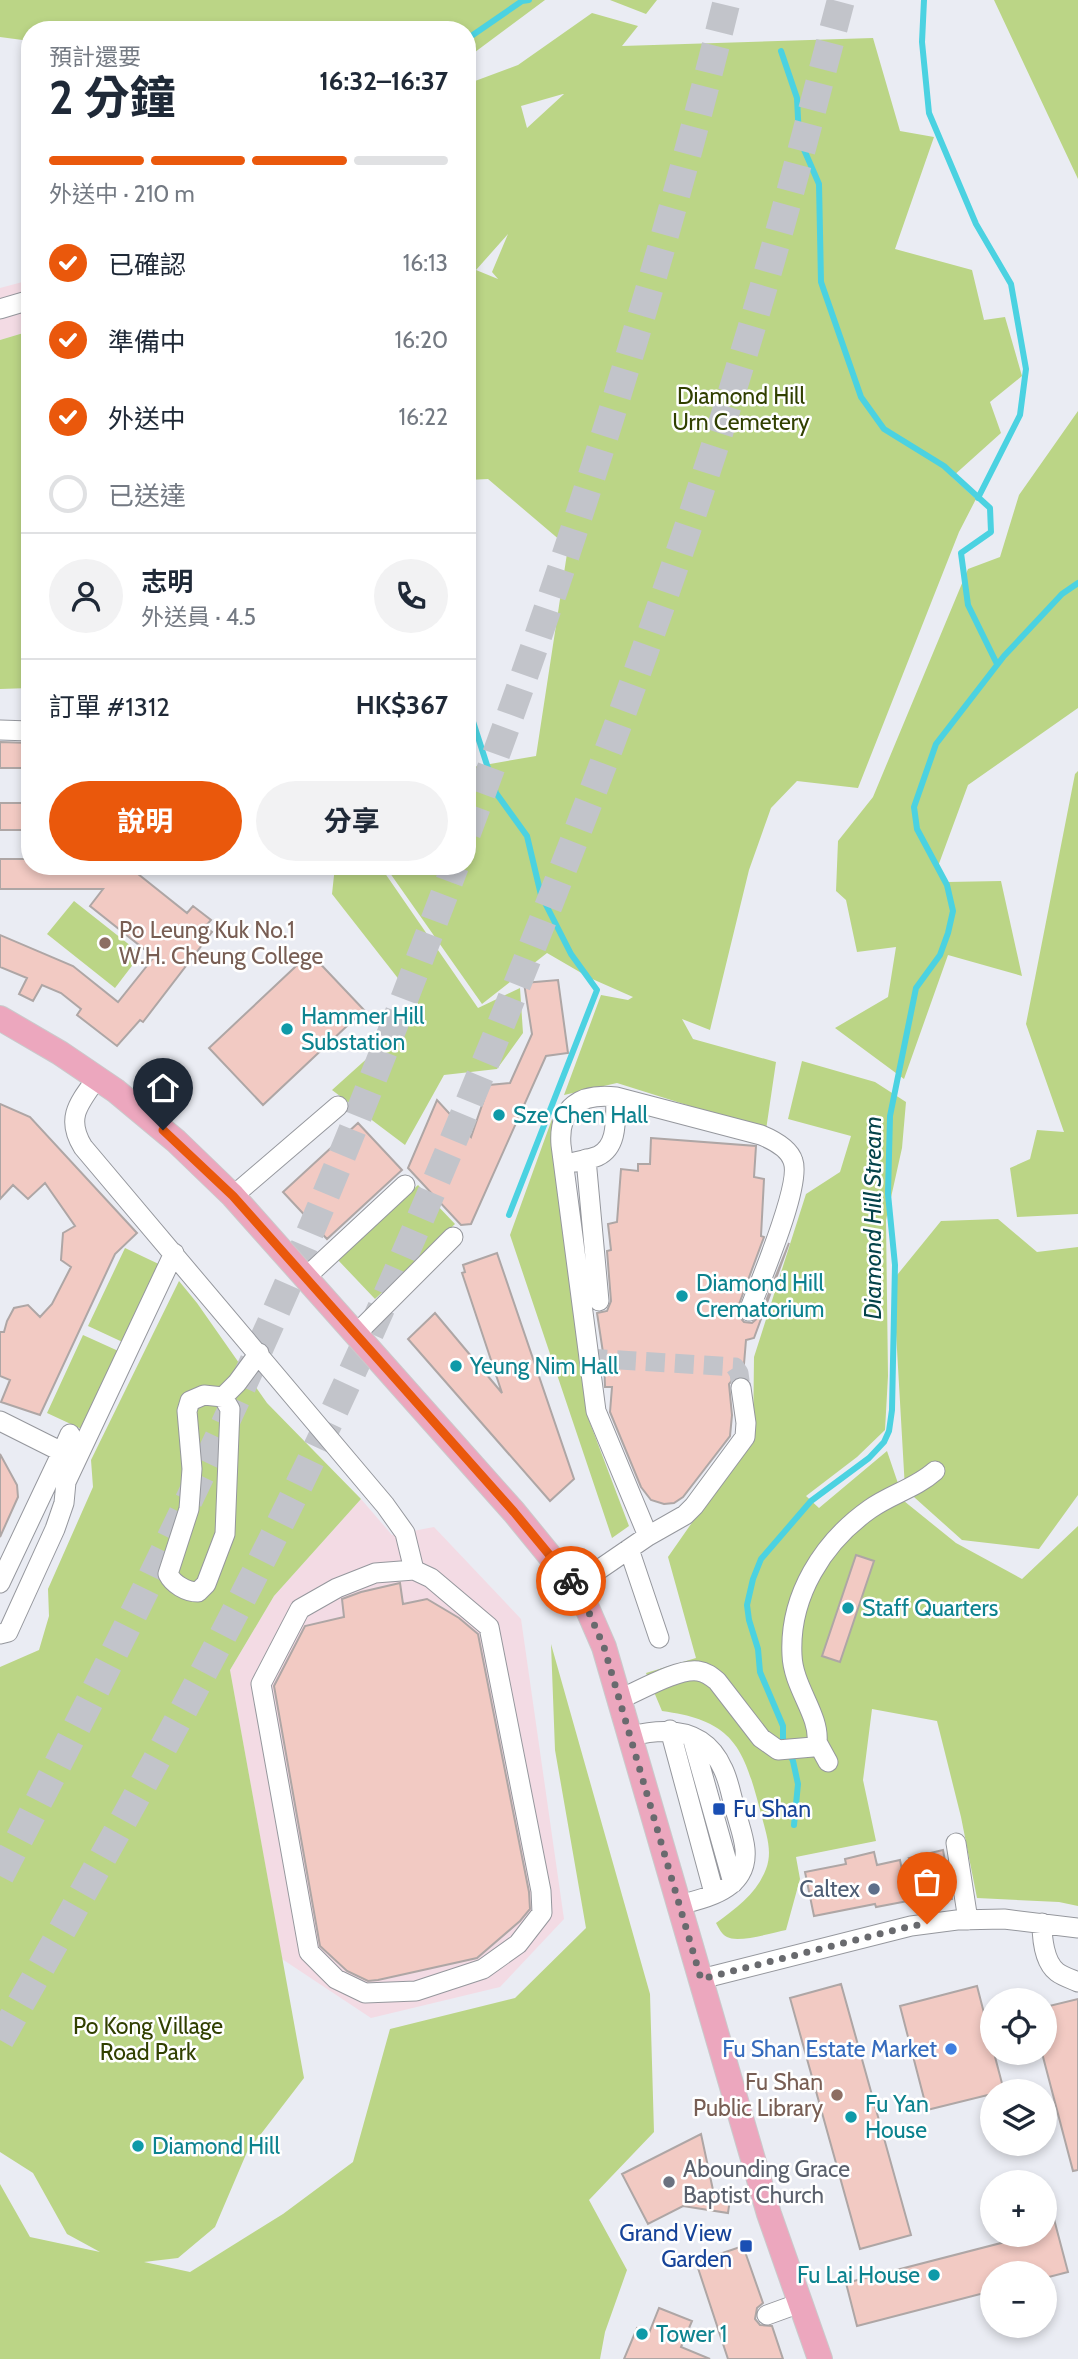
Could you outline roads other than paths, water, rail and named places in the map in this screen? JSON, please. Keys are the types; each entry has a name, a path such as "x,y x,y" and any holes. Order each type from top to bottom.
{"main road":[{"path":"0,1018 97,1078 149,1118 233,1196 514,1512 581,1594 604,1647 769,2214 820,2359"}],"street":[{"path":"0,309 21,303"},
{"path":"0,730 21,730"},
{"path":"97,1078 77,1108 73,1124 76,1136 385,1505 405,1533 414,1570"},
{"path":"648,1536 596,1410 559,1129 568,1111 583,1099 597,1095 616,1097 761,1135 772,1139 788,1152 794,1163 794,1178 784,1215 749,1311"},
{"path":"564,1166 600,1155 611,1145 615,1133 616,1097"},
{"path":"233,1196 338,1106"},
{"path":"586,1159 599,1301"},
{"path":"306,1277 405,1185"},
{"path":"355,1334 453,1237"},
{"path":"0,1634 8,1632 50,1541 64,1503 66,1482 174,1253"},
{"path":"223,1397 259,1353"},
{"path":"575,1586 648,1536 685,1515 745,1437 746,1423 741,1388"},
{"path":"204,1395 223,1397 230,1409 225,1534 206,1584 198,1592 193,1592 172,1581 168,1574 189,1509 192,1469 187,1412 190,1401 204,1395"},
{"path":"0,1422 66,1443 0,1583"},
{"path":"812,1745 818,1727 798,1683 792,1654 798,1607 805,1586 823,1555 852,1522 872,1507 925,1480 935,1471"},
{"path":"38,1502 65,1492"},
{"path":"629,1549 659,1638"},
{"path":"414,1570 431,1578 489,1627 541,1891 542,1913 518,1944 483,1969 416,1991 365,1993 336,1979 309,1952 261,1684 300,1609 337,1588 375,1573 414,1570"},
{"path":"620,1699 680,1674 696,1671 708,1674 718,1681 761,1738 778,1750 812,1745"},
{"path":"631,1736 655,1730 670,1730 692,1737 733,1883 715,1893 679,1905"},
{"path":"670,1730 715,1893"},
{"path":"812,1745 828,1762"},
{"path":"956,1843 968,1920"},
{"path":"701,1979 911,1926 1004,1919 1078,1928"},
{"path":"1042,1923 1042,1936 1055,1971 1078,1982"},
{"path":"767,2315 800,2303"}],"waterway":[{"path":"476,33 522,1 529,0"},
{"path":"924,0 922,42 929,113 976,224 1011,284 1026,369 1020,415 978,498"},
{"path":"781,51 797,98 799,138 819,184 821,282 861,397 884,429 944,466 990,508 991,532 961,553 968,605 997,664"},
{"name":"Diamond Hill Stream","path":"794,1825 798,1784 793,1761 783,1739 783,1726 760,1672 758,1649 747,1605 761,1559 811,1501 869,1458 884,1442 889,1431 892,1410 895,1265 888,1194 890,1116 916,988 940,955 953,911 947,885 917,829 914,807 936,744 1004,656 1062,594 1078,583"},
{"path":"476,731 496,793 527,836 541,895 571,954 597,990 509,1215"}],"tunnel":[{"path":"476,809 541,628 609,421 672,211 727,0"},
{"path":"0,2040 160,1754 284,1515 378,1315 465,1112 597,780 693,513 762,292 841,0"},
{"path":"0,1876 151,1578 258,1351 355,1123 452,875"},
{"path":"588,1358 735,1367 739,1373 741,1388"}],"place":[{"name":"Po Leung Kuk No.1 W.H. Cheung College","path":"105,943"},
{"name":"Hammer Hill Substation","path":"287,1029"},
{"name":"Sze Chen Hall","path":"499,1115"},
{"name":"Diamond Hill Crematorium","path":"682,1296"},
{"name":"Yeung Nim Hall","path":"456,1366"},
{"name":"Staff Quarters","path":"848,1608"},
{"name":"Fu Shan","path":"719,1809"},
{"name":"Caltex","path":"874,1889"},
{"name":"Fu Shan Estate Market","path":"951,2049"},
{"name":"Fu Shan Public Library","path":"837,2095"},
{"name":"Fu Yan House","path":"851,2117"},
{"name":"Diamond Hill","path":"138,2146"},
{"name":"Abounding Grace Baptist Church","path":"669,2182"},
{"name":"Grand View Garden","path":"746,2246"},
{"name":"Fu Lai House","path":"934,2275"},
{"name":"Tower 1","path":"642,2334"}],"park label":[{"name":"Diamond Hill Urn Cemetery","path":"741,409"},
{"name":"Po Kong Village Road Park","path":"148,2039"}]}
